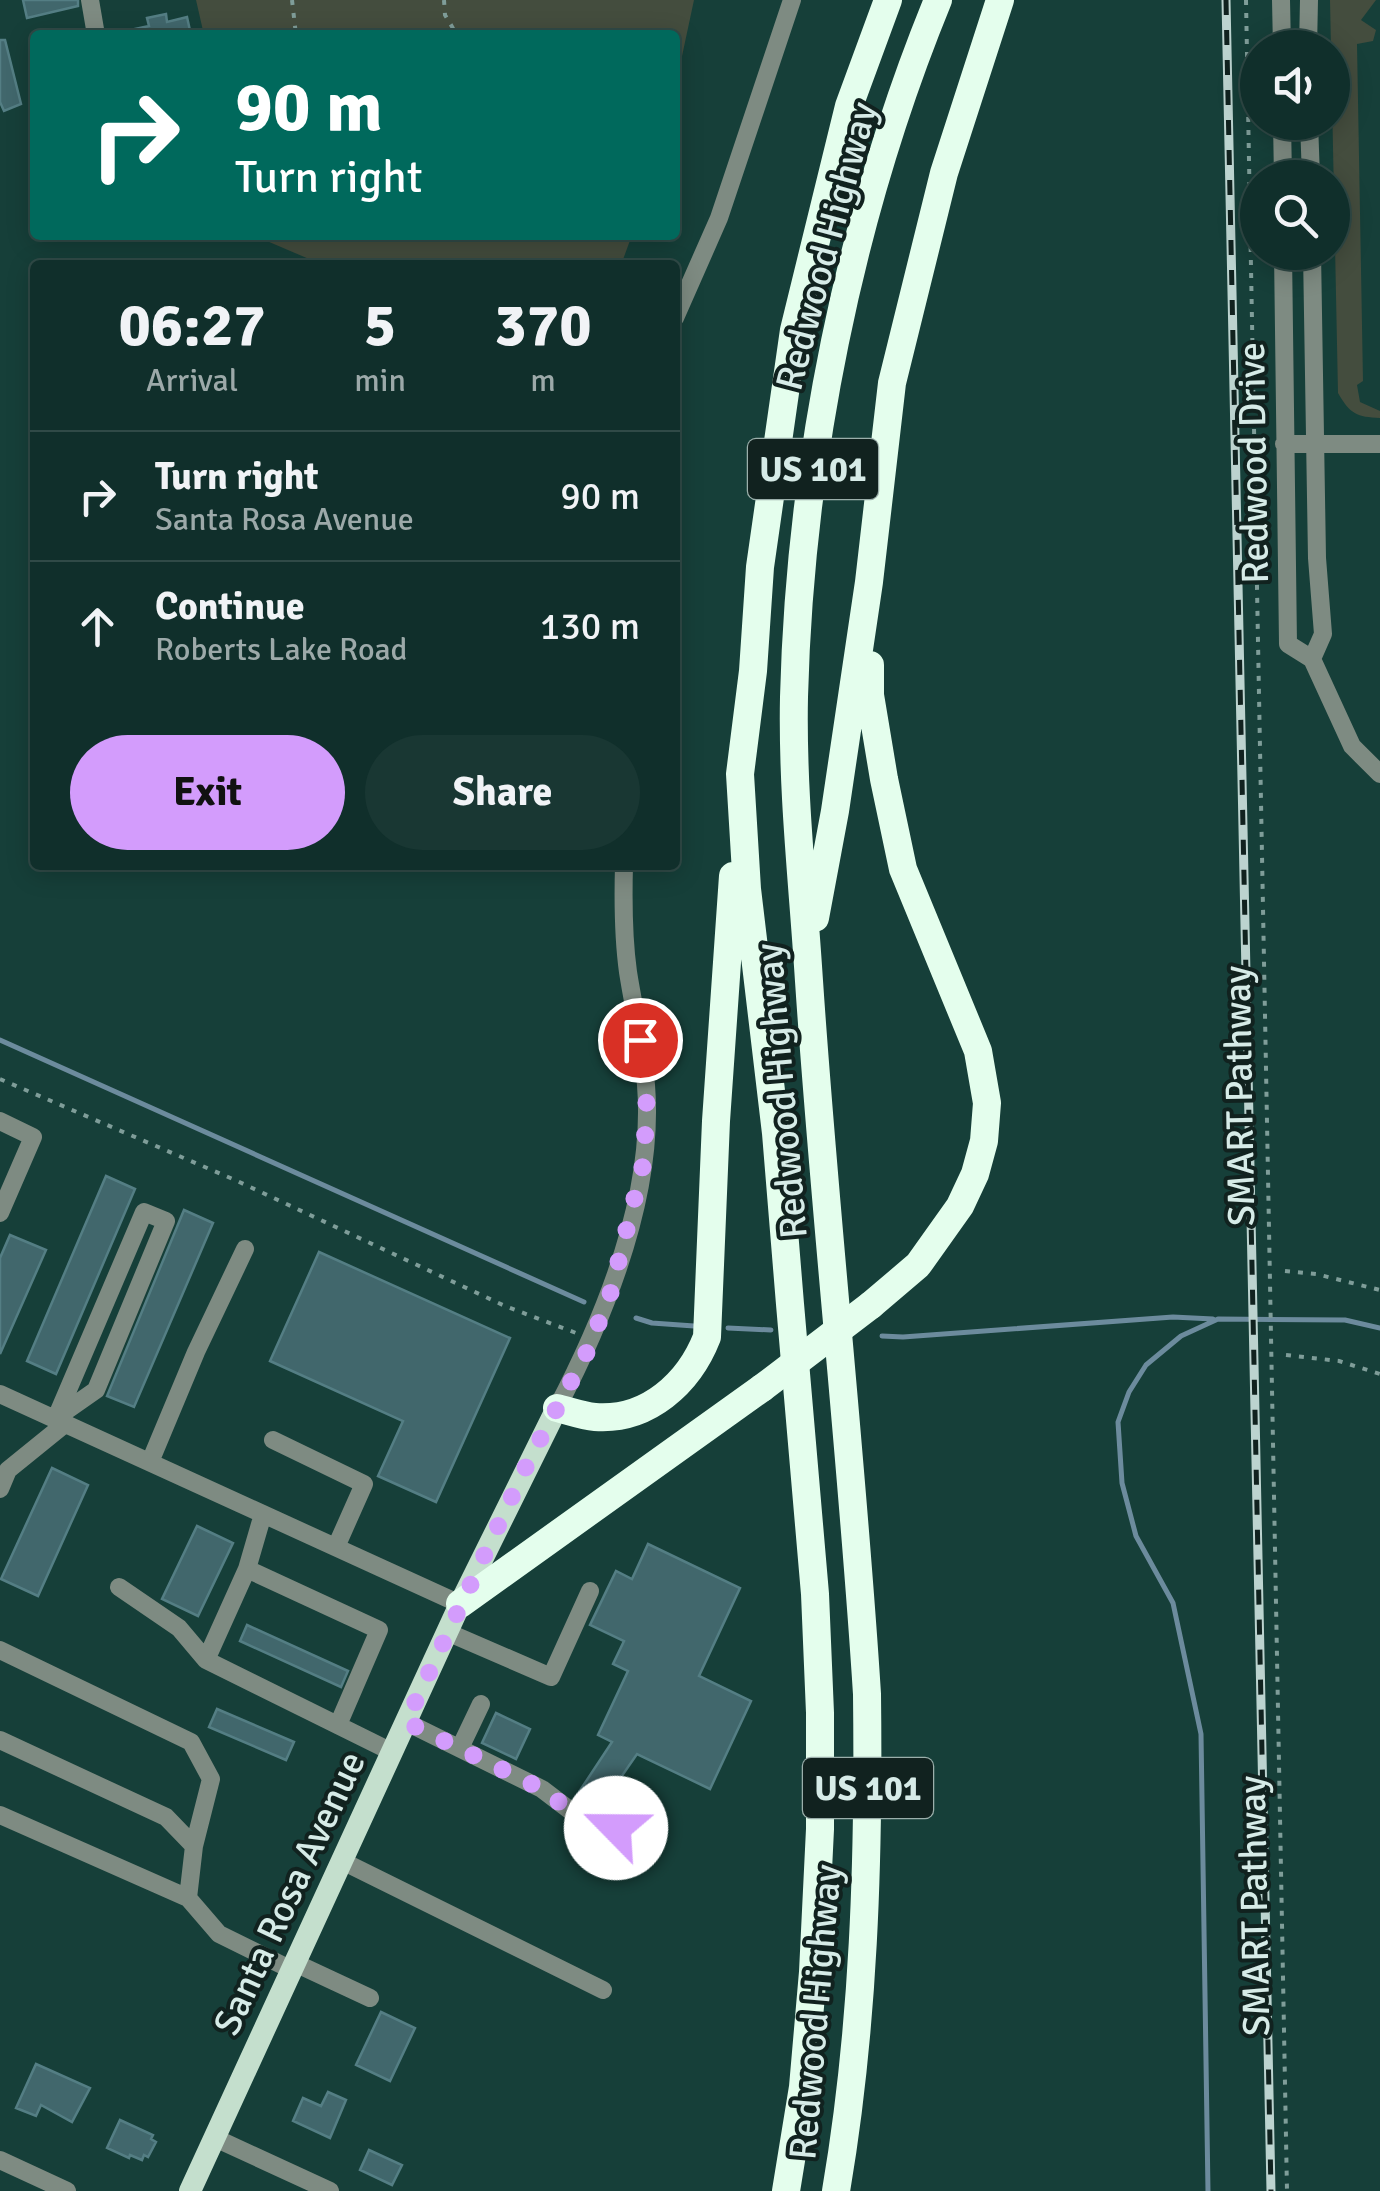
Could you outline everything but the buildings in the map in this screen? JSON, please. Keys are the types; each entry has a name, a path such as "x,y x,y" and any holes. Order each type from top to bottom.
{"highway":[{"name":"Redwood Highway","path":"786,2191 803,2087 813,1972 820,1829 820,1714 815,1594 784,1228 748,889 740,774 753,671 760,567 794,330 849,106 888,0"},
{"name":"Redwood Highway","path":"836,2191 864,1924 866,1694 795,783 794,700 802,551 823,400 858,248 938,0"},
{"path":"808,954 836,811 869,582 892,383 944,173 1000,0"},
{"path":"460,1604 871,1305 918,1265 960,1206 976,1174 984,1141 986,1103 978,1051 910,886 900,851 870,695 869,582"},
{"path":"557,1408 595,1417 630,1414 681,1383 697,1362 707,1336 712,1295 716,1131 740,774"}],"main road":[{"name":"Santa Rosa Avenue","path":"190,2191 460,1604 557,1408"}],"street":[{"path":"90,0 95,30"},
{"path":"680,307 719,218 792,0"},
{"path":"1281,0 1282,30"},
{"path":"1308,30 1309,0"},
{"name":"Redwood Drive","path":"1283,270 1288,644 1312,659 1352,746 1380,774"},
{"name":"Redwood Drive","path":"1312,659 1323,634 1317,558 1313,270"},
{"path":"1284,444 1380,444"},
{"path":"557,1408 589,1347 610,1295 643,1165 647,1108 622,909 624,870"},
{"path":"0,1121 33,1138 0,1213"},
{"path":"0,1489 8,1470 96,1390 166,1221 144,1212 61,1420"},
{"path":"150,1462 245,1249"},
{"path":"0,1394 460,1604"},
{"path":"273,1440 364,1484 336,1548"},
{"path":"206,1660 247,1569 263,1514"},
{"path":"247,1569 379,1630 338,1725"},
{"path":"119,1587 178,1628 206,1660 392,1752"},
{"path":"447,1632 551,1677 590,1591"},
{"path":"0,1650 191,1742 211,1779 194,1846 188,1898"},
{"path":"460,1748 481,1704"},
{"path":"406,1722 542,1789 584,1821 616,1828"},
{"path":"0,1740 166,1817 194,1846"},
{"path":"0,1815 188,1898 218,1934 370,1998"},
{"path":"342,1861 603,1990"},
{"path":"214,2138 330,2191"},
{"path":"0,2160 67,2191"}],"path":[{"path":"292,0 295,30"},
{"path":"444,0 444,15 454,30"},
{"name":"SMART Pathway","path":"1246,0 1286,2191"},
{"path":"0,1078 235,1180 589,1347"},
{"path":"1285,1270 1380,1290"},
{"path":"1286,1355 1339,1362 1380,1374"}],"green space":[{"path":"196,0 694,0 680,66 680,30 203,30"},
{"path":"1330,0 1376,0 1361,20 1376,30 1373,41 1357,44 1363,381 1357,385 1360,402 1380,411 1380,418 1355,413 1338,393 1335,270 1350,270 1350,160 1333,160 1333,140 1350,140 1350,30 1331,30"},
{"path":"265,240 630,240 623,260 311,260"}],"waterway":[{"path":"0,1040 584,1302"},
{"path":"882,1336 1173,1317 1213,1319"},
{"path":"636,1318 694,1326"},
{"path":"1208,2191 1201,1734 1173,1603 1136,1536 1122,1483 1118,1422 1129,1392 1146,1365 1181,1336 1218,1319 1345,1320 1380,1328"},
{"path":"728,1328 771,1330"}],"railway":[{"path":"1226,0 1271,2191"}],"route":[{"path":"616,1828 584,1821 542,1789 406,1722 530,1458 586,1354 610,1295 643,1165 647,1108 640,1040"}]}
